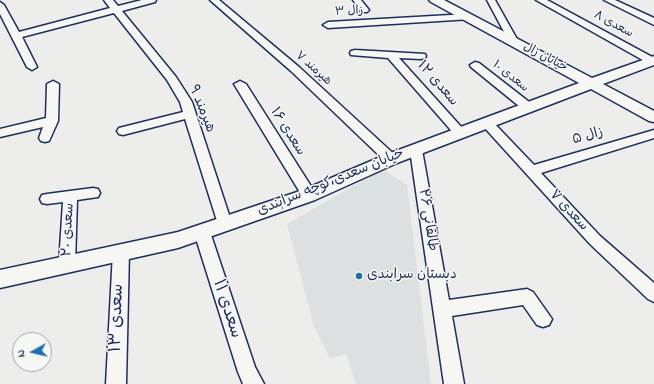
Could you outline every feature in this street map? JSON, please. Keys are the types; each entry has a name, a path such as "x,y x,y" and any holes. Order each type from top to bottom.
{"street":[{"name":"هیرمند ٩","path":"108,0 172,79 186,102 225,224"},
{"path":"16,36 152,0"},
{"name":"هیرمند ٧","path":"214,0 295,70 391,159"},
{"path":"357,0 364,10"},
{"name":"خیابان زال","path":"435,0 654,117"},
{"path":"491,0 513,41"},
{"name":"سعدی ۸","path":"540,0 653,60"},
{"path":"608,0 654,22"},
{"path":"0,5 32,67"},
{"name":"زال ۳","path":"328,25 468,17"},
{"path":"355,53 421,56"},
{"name":"سعدی ۱۲","path":"390,54 460,133"},
{"name":"خیابان سعدی،کوچه سرابندی","path":"0,279 178,240 202,232 309,195 391,159 593,84 653,60"},
{"name":"سعدی ۱۰","path":"476,66 529,108"},
{"path":"45,138 52,121 53,84"},
{"name":"سعدی ۱۶","path":"240,84 309,195"},
{"path":"123,132 190,114"},
{"path":"0,132 52,121"},
{"name":"سعدی ۷","path":"487,123 595,240 654,294"},
{"name":"زال ۵","path":"531,171 654,134"},
{"name":"طالقانی ۲۶","path":"416,150 454,384"},
{"path":"47,199 92,193"},
{"name":"سعدی ۲۰","path":"67,264 70,196"},
{"name":"سعدی ۱۱","path":"202,232 247,372 254,384"},
{"name":"سعدی ۱۳","path":"116,384 120,252"},
{"path":"442,309 527,297 543,319"}],"shaded area":[{"name":"دبستان سرابندی","path":"383,169 407,185 431,384 356,384 346,354 330,358 314,327 287,224"}],"place":[{"name":"دبستان سرابندی","path":"359,276"}]}
